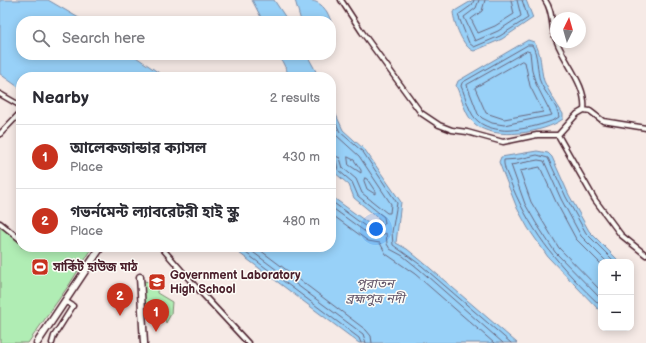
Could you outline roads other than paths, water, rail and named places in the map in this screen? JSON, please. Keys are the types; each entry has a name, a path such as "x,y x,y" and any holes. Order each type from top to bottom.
{"street":[{"path":"341,0 362,32 421,113 439,125 452,130 467,132 503,142 537,135 558,135 577,114 584,110 590,111 603,121 646,128"},
{"path":"545,0 551,9 551,12"},
{"path":"559,48 578,82 584,99 584,110"},
{"path":"0,94 16,103"},
{"path":"0,134 16,117"},
{"path":"558,135 565,144 569,156 595,200 621,235 646,255"},
{"path":"0,223 16,236"},
{"path":"37,343 98,252"},
{"path":"165,252 196,288 248,343"},
{"path":"140,278 144,343"},
{"path":"52,343 54,336 73,306 65,301"}],"water":[{"path":"0,0 48,0 75,16 16,16 16,60 140,60 158,72 16,72 16,85 0,74"},
{"path":"252,0 274,0 285,16 260,16"},
{"path":"295,0 318,3 324,8 329,16 300,16"},
{"path":"473,0 526,0 533,18 502,39 474,51 466,45 463,40 457,28 453,12"},
{"path":"528,40 534,42 537,46 544,81 563,114 563,119 544,128 519,133 506,134 483,129 475,124 469,116 456,86 458,81"},
{"path":"282,60 310,60 316,72 288,72"},
{"name":"পুরাতন ব্রহ্মপুত্র নদী","path":"336,115 343,130 365,150 401,202 396,243 407,249 424,263 517,343 359,343 238,252 336,252 336,200 375,228 382,221 354,198 349,185 336,174"},
{"path":"537,151 548,153 552,157 569,195 589,231 617,259 598,259 598,309 548,257 528,228 517,208 499,162 501,157"}],"place":[{"name":"সার্কিট হাউজ মাঠ","path":"40,267"},
{"name":"Government Laboratory High School","path":"157,282"},
{"name":"গভর্নমেন্ট ল্যাবরেটরী হাই স্কুল","path":"120,316"},
{"name":"আলেকজান্ডার ক্যাসল","path":"156,332"}]}
